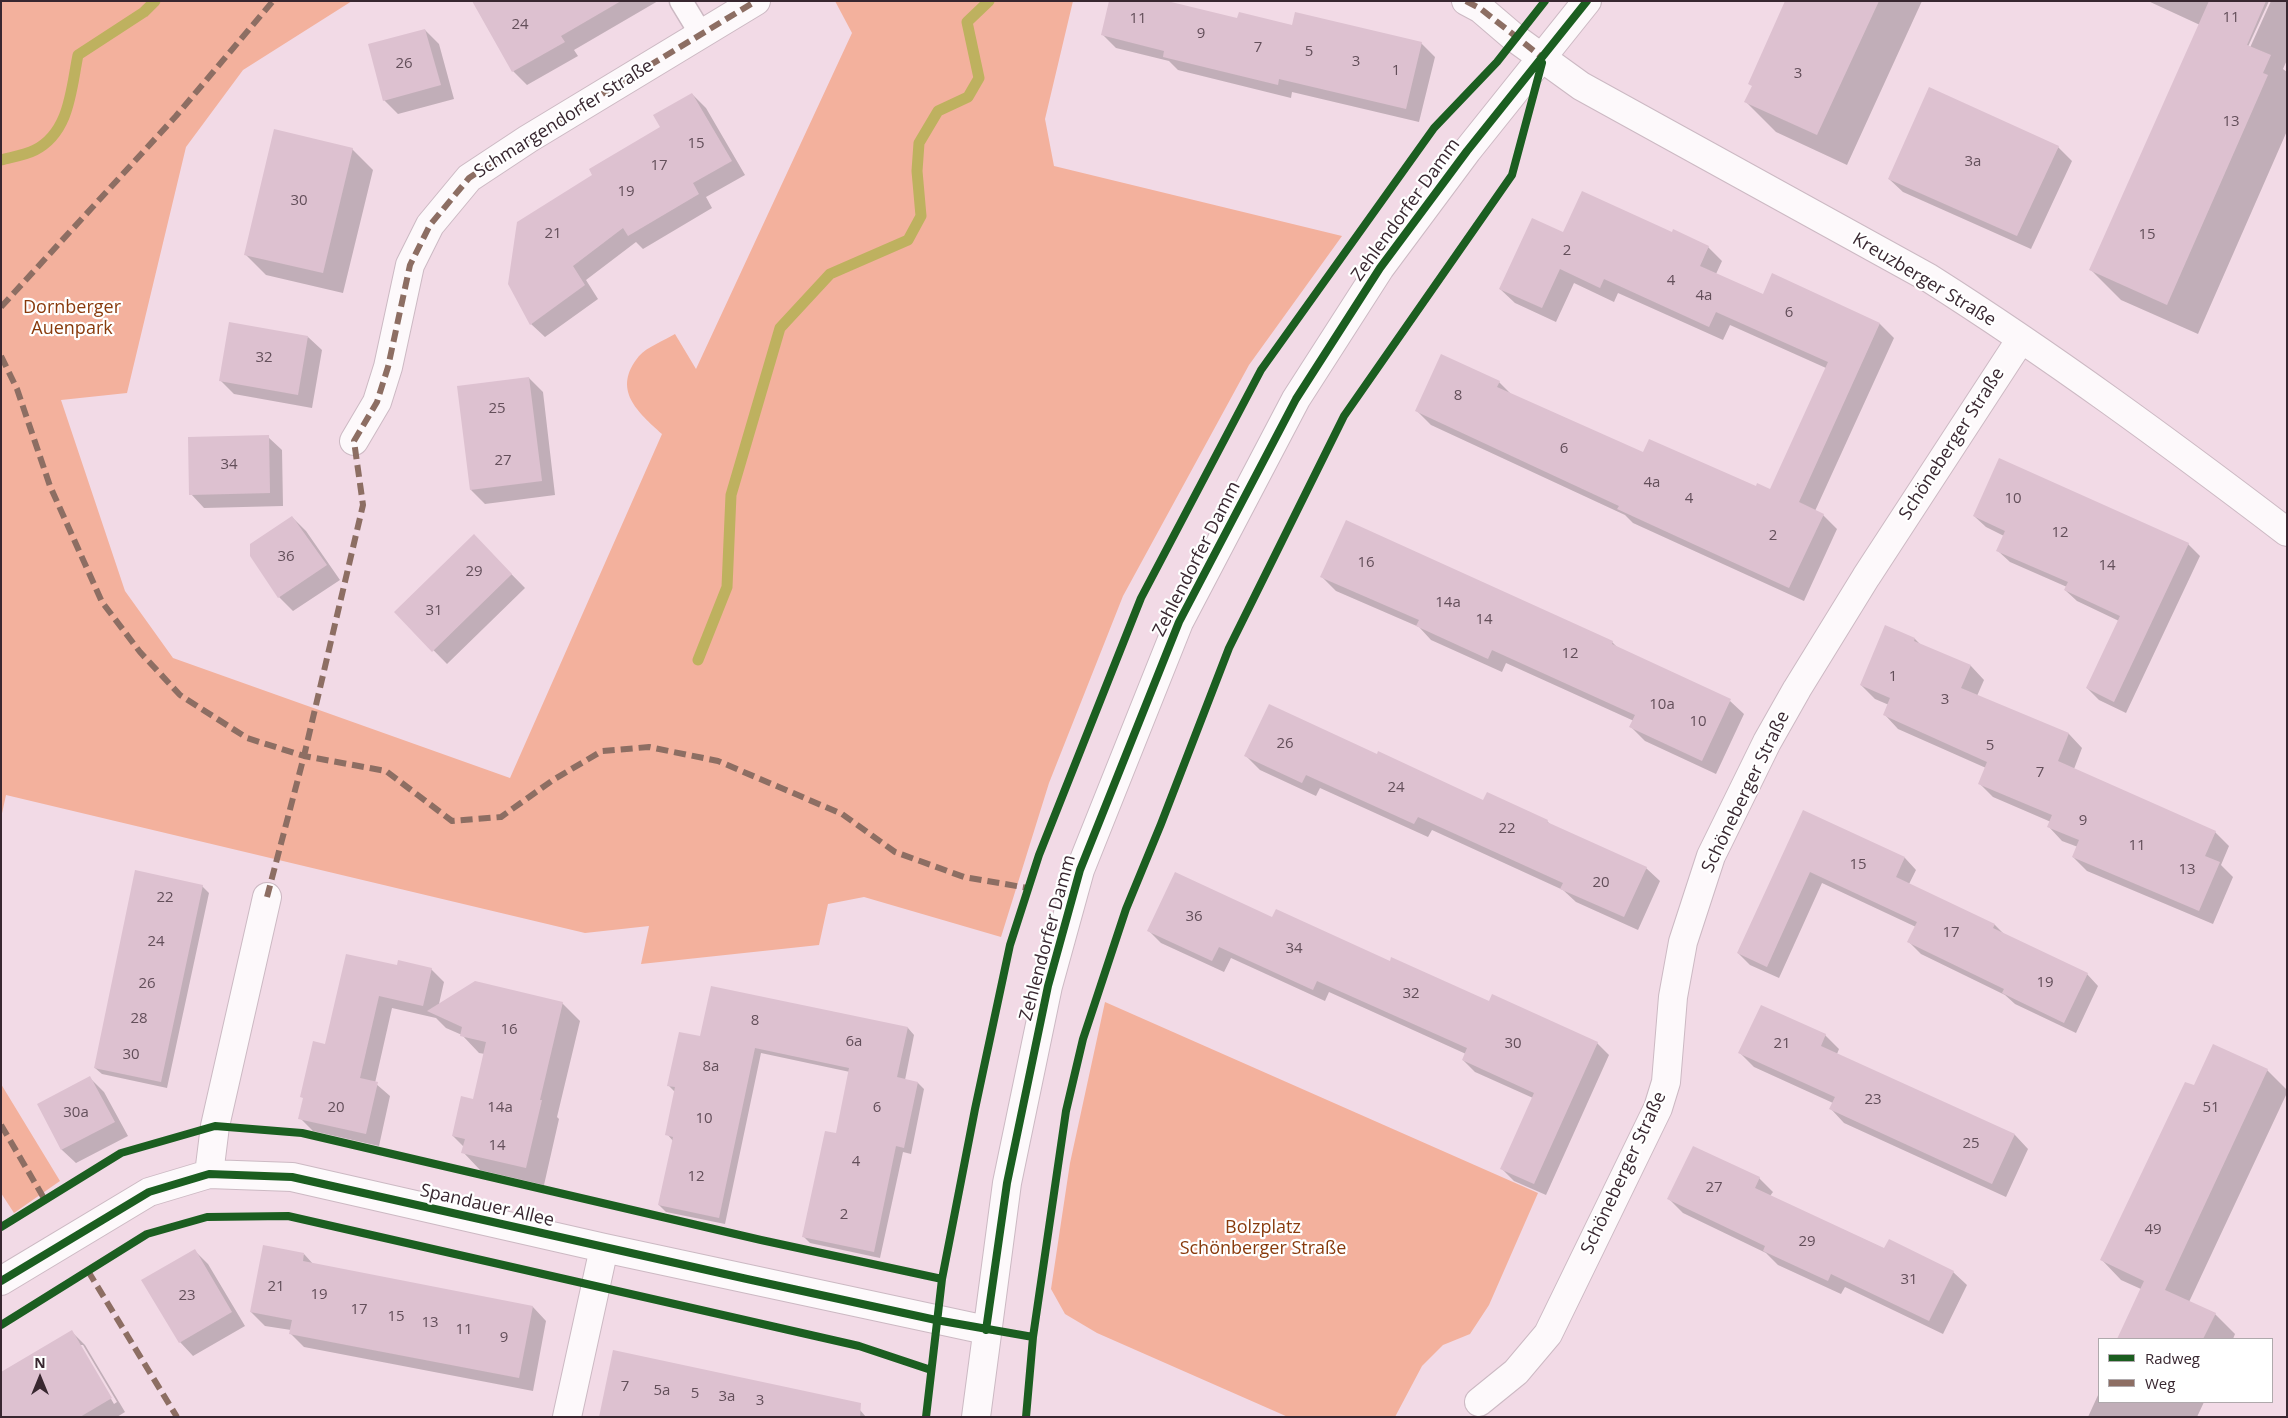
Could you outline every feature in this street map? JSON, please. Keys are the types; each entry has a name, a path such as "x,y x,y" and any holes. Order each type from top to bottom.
{"street":[{"name":"Schmargendorfer Straße","path":"354,441 377,402 388,367 410,265 430,225 469,178 528,139 756,1"},
{"path":"1466,1 1481,9 1543,58"},
{"name":"Zehlendorfer Damm","path":"976,1417 986,1330 1007,1183 1048,986 1080,870 1179,622 1296,399 1380,268 1466,151 1543,58 1587,1"},
{"name":"Kreuzberger Straße","path":"1543,58 1581,86 1929,278 2021,339 2172,444 2287,532"},
{"name":"Schöneberger Straße","path":"1479,1402 1516,1372 1548,1334 1658,1108 1666,1082 1673,997 1683,942 1710,856 1767,742 1797,689 1866,577 2021,339"},
{"path":"209,1174 215,1126 267,897"},
{"name":"Spandauer Allee","path":"1,1281 149,1192 209,1174 292,1178 604,1248 986,1330"},
{"path":"567,1417 604,1248"}],"lane":[{"path":"681,1 701,34"}],"green space":[{"name":"Dornberger Auenpark","path":"1,1 352,1 243,70 186,147 127,393 61,400 125,591 173,658 510,778 662,434 644,417 631,400 627,379 631,368 642,353 675,334 696,369 852,33 835,1 1073,1 1045,119 1054,166 1342,236 1249,365 1123,596 1049,783 1001,937 864,897 828,904 819,945 641,964 649,926 585,933 6,795 1,818"},
{"name":"Bolzplatz Schönberger Straße","path":"1105,1002 1538,1193 1489,1305 1470,1334 1443,1345 1422,1366 1395,1417 1288,1417 1097,1333 1065,1314 1051,1289 1070,1163"},
{"path":"1,1084 60,1181 14,1213 1,1193"}],"building":[{"path":"472,1 621,1 561,36 565,42 512,72"},
{"path":"1109,1 1167,1 1237,18 1239,12 1292,25 1295,12 1422,42 1406,109 1279,79 1278,85 1163,57 1164,51 1101,35"},
{"path":"1785,1 1879,1 1817,135 1744,102 1752,86 1748,84"},
{"path":"2209,1 2266,1 2247,45 2271,55 2263,73 2268,75 2167,305 2089,270"},
{"path":"425,29 441,85 383,101 368,44"},
{"path":"1929,87 2059,146 2017,236 1888,179"},
{"path":"692,93 732,161 693,183 699,194 628,236 623,228 573,266 585,285 530,325 508,284 517,222 592,175 589,169 660,127 653,115"},
{"path":"274,129 353,148 323,273 244,255"},
{"path":"1582,191 1672,232 1673,229 1709,246 1700,266 1763,294 1772,273 1880,323 1799,502 1824,514 1789,588 1617,509 1619,506 1415,411 1441,354 1500,381 1497,387 1643,452 1649,439 1756,486 1757,483 1770,489 1828,362 1716,312 1709,327 1604,279 1600,288 1560,269 1542,308 1499,289 1532,218 1563,232"},
{"path":"229,322 308,336 298,395 219,381"},
{"path":"529,377 542,481 470,490 457,386"},
{"path":"269,435 270,493 189,495 188,437"},
{"path":"1999,458 2189,543 2114,702 2086,688 2120,616 2064,590 2068,582 1996,551 2005,531 1973,516"},
{"path":"292,516 327,565 278,598 250,556 250,544"},
{"path":"1346,520 1613,641 1612,644 1731,699 1702,761 1629,727 1635,715 1492,650 1488,659 1416,626 1419,620 1320,577"},
{"path":"474,534 512,574 432,652 394,612"},
{"path":"1885,625 1915,638 1914,641 1971,665 1961,688 2069,733 2058,761 2216,831 2205,856 2220,862 2199,911 2072,857 2079,840 2047,827 2052,815 1978,784 1987,762 1883,715 1890,698 1860,685"},
{"path":"1269,704 1377,754 1378,751 1483,800 1487,792 1548,820 1547,822 1647,867 1624,917 1560,889 1563,883 1418,817 1414,824 1306,775 1302,783 1244,756"},
{"path":"1803,810 1905,857 1896,877 1995,924 1993,928 2088,973 2064,1023 2002,993 2004,989 1907,942 1917,922 1810,872 1767,967 1737,953"},
{"path":"135,870 203,885 161,1082 94,1068"},
{"path":"1175,872 1272,917 1276,909 1390,961 1391,957 1489,1001 1492,994 1598,1042 1534,1184 1500,1169 1534,1093 1462,1060 1467,1048 1317,981 1313,990 1219,947 1212,961 1147,931"},
{"path":"346,954 397,965 398,960 432,968 423,1006 379,996 360,1078 378,1082 366,1134 298,1119 303,1098 300,1097 313,1041 325,1044"},
{"path":"475,981 563,1002 526,1168 461,1153 465,1139 452,1136 461,1096 473,1099 486,1042 460,1036 462,1027 427,1011"},
{"path":"711,986 908,1027 897,1077 918,1082 904,1148 896,1146 874,1252 802,1237 825,1131 836,1133 849,1068 755,1048 719,1218 658,1205 673,1137 665,1135 675,1087 667,1086 679,1032 700,1036"},
{"path":"1761,1005 1826,1034 1821,1046 2015,1134 1992,1184 1829,1109 1835,1097 1738,1053"},
{"path":"2213,1044 2268,1069 2165,1290 2216,1313 2204,1338 2117,1338 2144,1281 2100,1260 2185,1082 2194,1085"},
{"path":"90,1076 115,1122 61,1150 37,1104"},
{"path":"1693,1146 1760,1177 1755,1188 1884,1248 1889,1239 1954,1271 1929,1321 1831,1274 1828,1281 1763,1251 1765,1246 1667,1199"},
{"path":"263,1245 304,1253 303,1261 533,1306 519,1378 289,1334 292,1320 250,1312"},
{"path":"195,1249 232,1312 179,1343 141,1280"},
{"path":"72,1330 112,1398 80,1417 1,1417 1,1372"},
{"path":"613,1350 861,1403 860,1417 599,1417"}],"waterway":[{"path":"1,160 31,152 47,142 56,132 67,108 78,55 144,12 155,1"},
{"path":"698,660 727,587 731,495 780,328 830,274 908,240 921,216 917,171 919,143 938,111 968,97 979,78 967,22 989,1"}],"marked path":[{"path":"1,307 176,116 273,1"},
{"path":"267,897 304,756 363,505 354,441 377,402 388,367 410,265 430,225 469,178 528,139 756,1"},
{"path":"1466,1 1481,9 1543,58"},
{"path":"1,356 17,389 50,486 102,602 140,652 180,695 247,738 304,756 386,771 452,821 501,817 553,780 602,751 649,747 718,761 786,790 842,814 895,852 964,877 1028,888"},
{"path":"1,1125 45,1200"},
{"path":"88,1271 177,1417"}],"cycle path":[{"path":"926,1417 942,1279 975,1109 1010,945 1039,855 1141,598 1261,370 1434,128 1497,62 1545,1"},
{"path":"986,1330 1007,1183 1048,986 1080,870 1179,622 1296,399 1380,268 1467,151 1587,1"},
{"path":"1026,1417 1033,1337 1066,1111 1083,1039 1126,909 1229,648 1344,416 1512,175 1542,63"},
{"path":"1,1227 121,1153 215,1126 302,1133 761,1240 942,1279"},
{"path":"1,1281 149,1192 209,1174 292,1177 936,1320 1033,1337"},
{"path":"1,1325 147,1234 207,1217 288,1216 859,1346 931,1370"}]}
